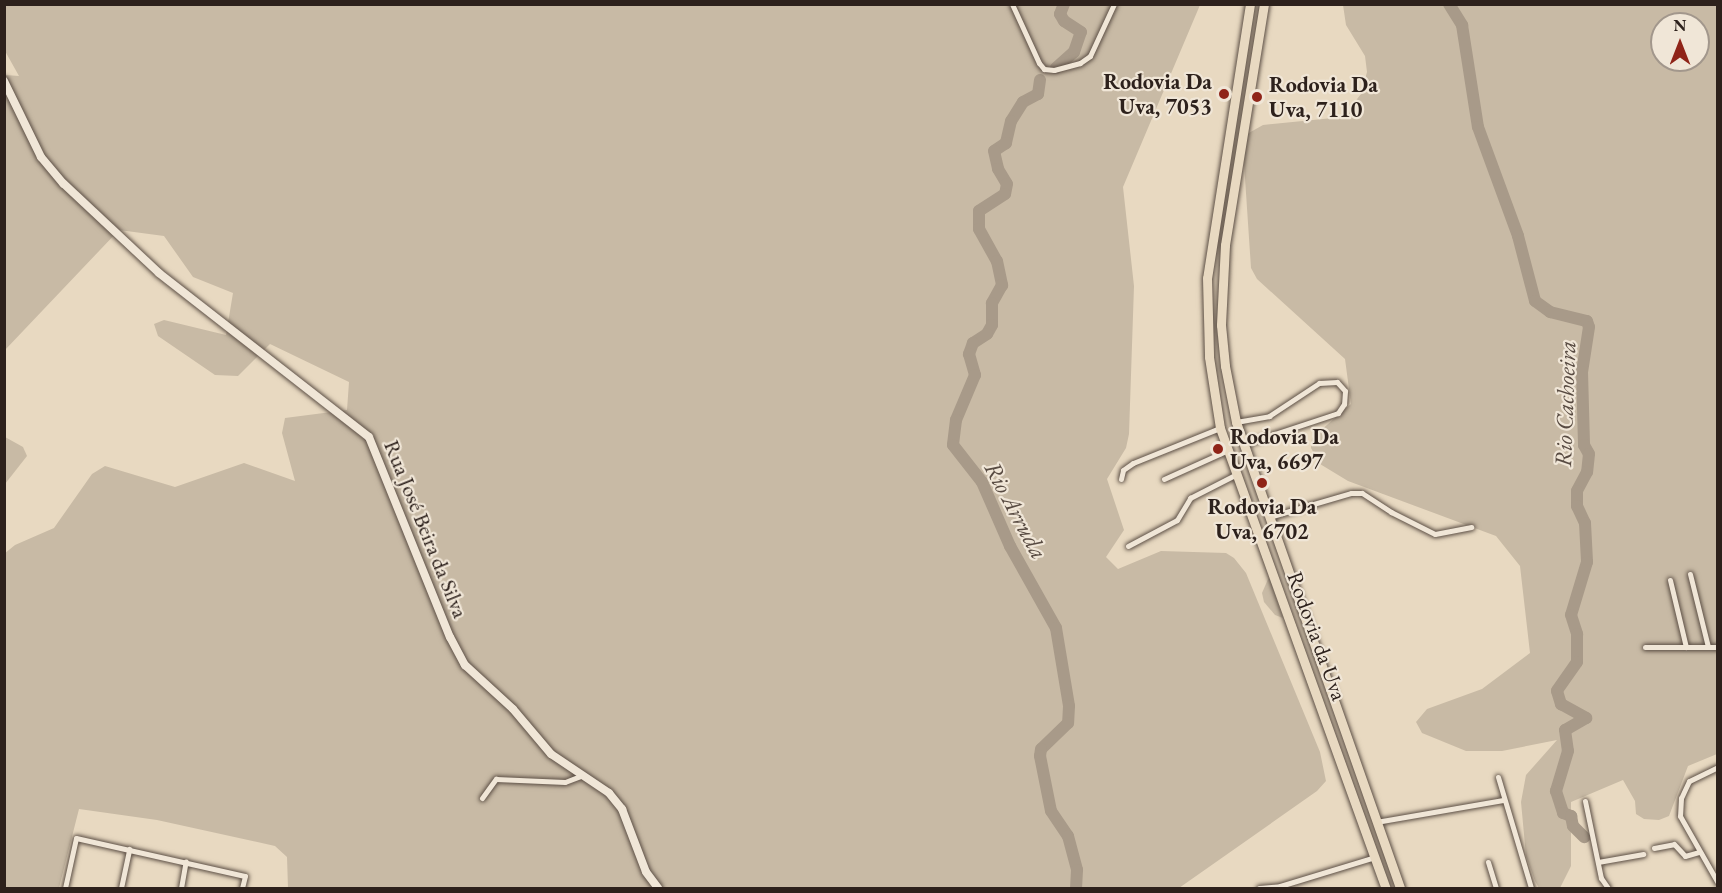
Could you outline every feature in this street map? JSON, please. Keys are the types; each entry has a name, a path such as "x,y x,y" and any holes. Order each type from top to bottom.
{"main road":[{"name":"Rodovia da Uva","path":"1250,4 1207,278 1209,357 1220,428 1226,451 1270,562 1386,888"},
{"name":"Rodovia da Uva","path":"1264,4 1225,245 1221,325 1236,422 1400,888"}],"street":[{"path":"1012,4 1031,38 1039,63 1044,69 1054,70 1080,63 1090,56 1114,4"},
{"name":"Rua José Beira da Silva","path":"4,81 41,157 64,184 159,273 369,437 465,665 513,709 551,754 609,793 622,809 646,872 658,888"},
{"path":"1236,422 1269,416 1318,383 1337,382 1345,391 1342,409 1329,418 1244,444"},
{"path":"1121,479 1123,470 1133,463 1220,428"},
{"path":"1164,479 1226,451"},
{"path":"1128,546 1177,520 1190,498 1235,475"},
{"path":"1269,517 1351,492 1362,493 1391,512 1435,534 1471,527"},
{"path":"1690,574 1708,647"},
{"path":"1670,580 1686,647"},
{"path":"1645,647 1718,647"},
{"path":"1718,767 1689,781 1681,798 1680,816 1718,883"},
{"path":"482,798 496,779 565,782 581,776"},
{"path":"1498,777 1531,888"},
{"path":"1376,822 1503,800"},
{"path":"1585,801 1598,862 1608,888"},
{"path":"65,888 76,838 245,876 242,888"},
{"path":"1654,848 1674,844 1685,856 1699,852"},
{"path":"121,888 129,849"},
{"path":"1598,862 1643,854"},
{"path":"1259,888 1280,886 1375,857"},
{"path":"181,888 186,861"},
{"path":"1488,862 1496,888"}],"shaded area":[{"path":"5,5 1200,5 1123,187 1134,286 1129,434 1126,448 1107,479 1124,530 1106,557 1118,569 1161,551 1226,553 1234,558 1246,573 1320,752 1326,781 1317,791 1179,888 288,888 287,857 275,846 157,820 79,809 59,888 5,888 4,554 15,545 54,528 92,474 105,466 175,487 244,463 295,481 282,433 285,418 347,410 349,382 270,344 238,376 215,375 158,336 154,324 164,320 226,335 233,293 193,277 164,236 119,230 5,350 5,75 19,76 5,51"},
{"path":"1343,5 1717,5 1717,754 1688,766 1669,816 1659,820 1644,819 1636,814 1635,801 1623,780 1571,802 1571,866 1560,888 1539,888 1535,881 1526,856 1521,802 1526,775 1557,740 1502,751 1466,751 1422,733 1416,722 1427,709 1482,689 1530,653 1520,566 1496,536 1348,481 1320,464 1311,448 1312,438 1351,404 1345,359 1257,279 1251,268 1244,163 1247,134 1263,125 1343,117 1361,94 1367,72 1365,56 1346,25"},
{"path":"5,437 23,447 27,456 5,484"},
{"path":"1269,577 1283,618 1275,615 1264,602 1262,593"}],"waterway":[{"name":"Rio Arruda","path":"1056,68 1074,52 1081,32 1064,21 1060,14 1064,4"},
{"name":"Rio Cachoeira","path":"1449,4 1462,25 1478,127 1518,236 1535,301 1550,312 1587,321 1589,327 1582,372 1584,445 1589,454 1587,472 1577,491 1577,506 1585,523 1587,562 1571,615 1577,634 1577,662 1557,691 1561,704 1586,718 1565,730 1568,751 1556,791 1563,813 1571,816 1573,826 1584,837"},
{"name":"Rio Arruda","path":"1040,80 1038,94 1023,102 1011,121 1006,143 994,151 998,169 1007,184 1005,194 979,211 979,229 997,261 1002,285 992,303 992,325 987,334 973,343 969,354 975,375 956,420 953,445 982,482 1010,546 1056,628 1069,706 1068,723 1041,749 1040,756 1051,811 1068,836 1077,870 1076,888"}],"place":[{"name":"Rodovia Da Uva, 7053","path":"1224,94"},
{"name":"Rodovia Da Uva, 7110","path":"1257,97"},
{"name":"Rodovia Da Uva, 6697","path":"1218,449"},
{"name":"Rodovia Da Uva, 6702","path":"1262,483"}]}
